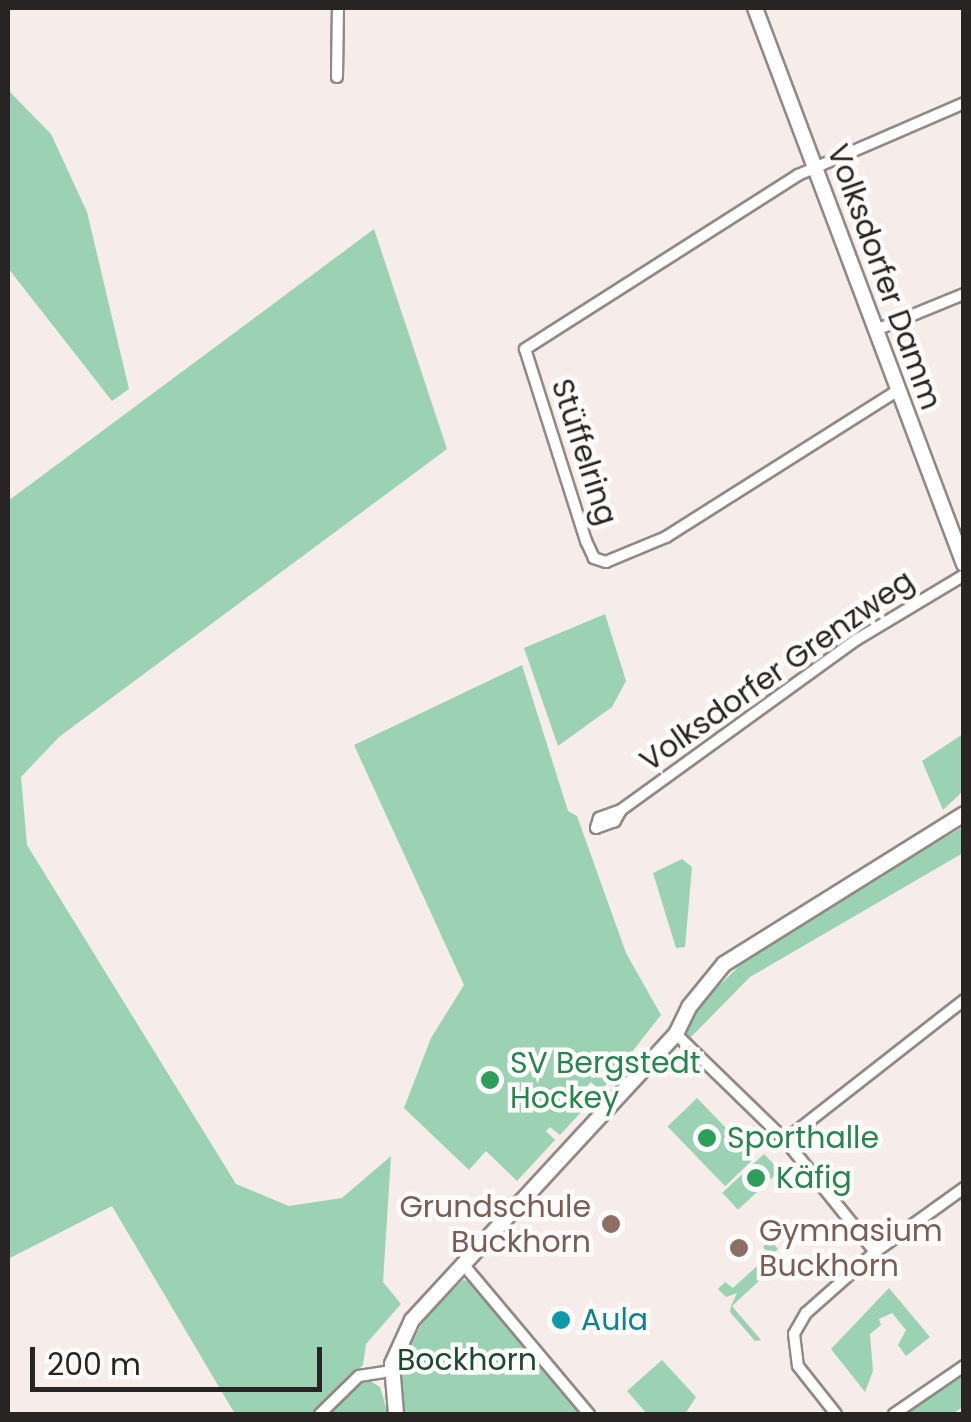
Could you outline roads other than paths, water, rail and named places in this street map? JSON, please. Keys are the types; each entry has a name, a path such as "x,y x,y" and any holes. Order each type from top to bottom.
{"main road":[{"name":"Volksdorfer Damm","path":"755,8 964,564"},
{"path":"396,1414 392,1371 406,1329 676,1034 689,1007 742,948 964,814"}],"street":[{"path":"337,77 338,8"},
{"path":"814,167 964,102"},
{"name":"Stüffelring","path":"814,167 525,349 594,558 620,560 666,537 898,391"},
{"path":"876,330 964,294"},
{"name":"Volksdorfer Grenzweg","path":"621,810 856,640 964,575"},
{"path":"785,1140 964,1000"},
{"path":"676,1034 785,1140 874,1252"},
{"path":"836,1414 798,1366 794,1334 814,1306 874,1252 964,1188"},
{"path":"463,1264 589,1414"},
{"path":"894,1414 964,1366"},
{"path":"320,1414 360,1376 392,1371"}],"place":[{"name":"SV Bergstedt Hockey","path":"490,1080"},
{"name":"Sporthalle","path":"707,1138"},
{"name":"Käfig","path":"756,1178"},
{"name":"Grundschule Buckhorn","path":"611,1224"},
{"name":"Gymnasium Buckhorn","path":"739,1248"},
{"name":"Aula","path":"561,1320"}],"park label":[{"name":"Bockhorn","path":"467,1360"}]}
